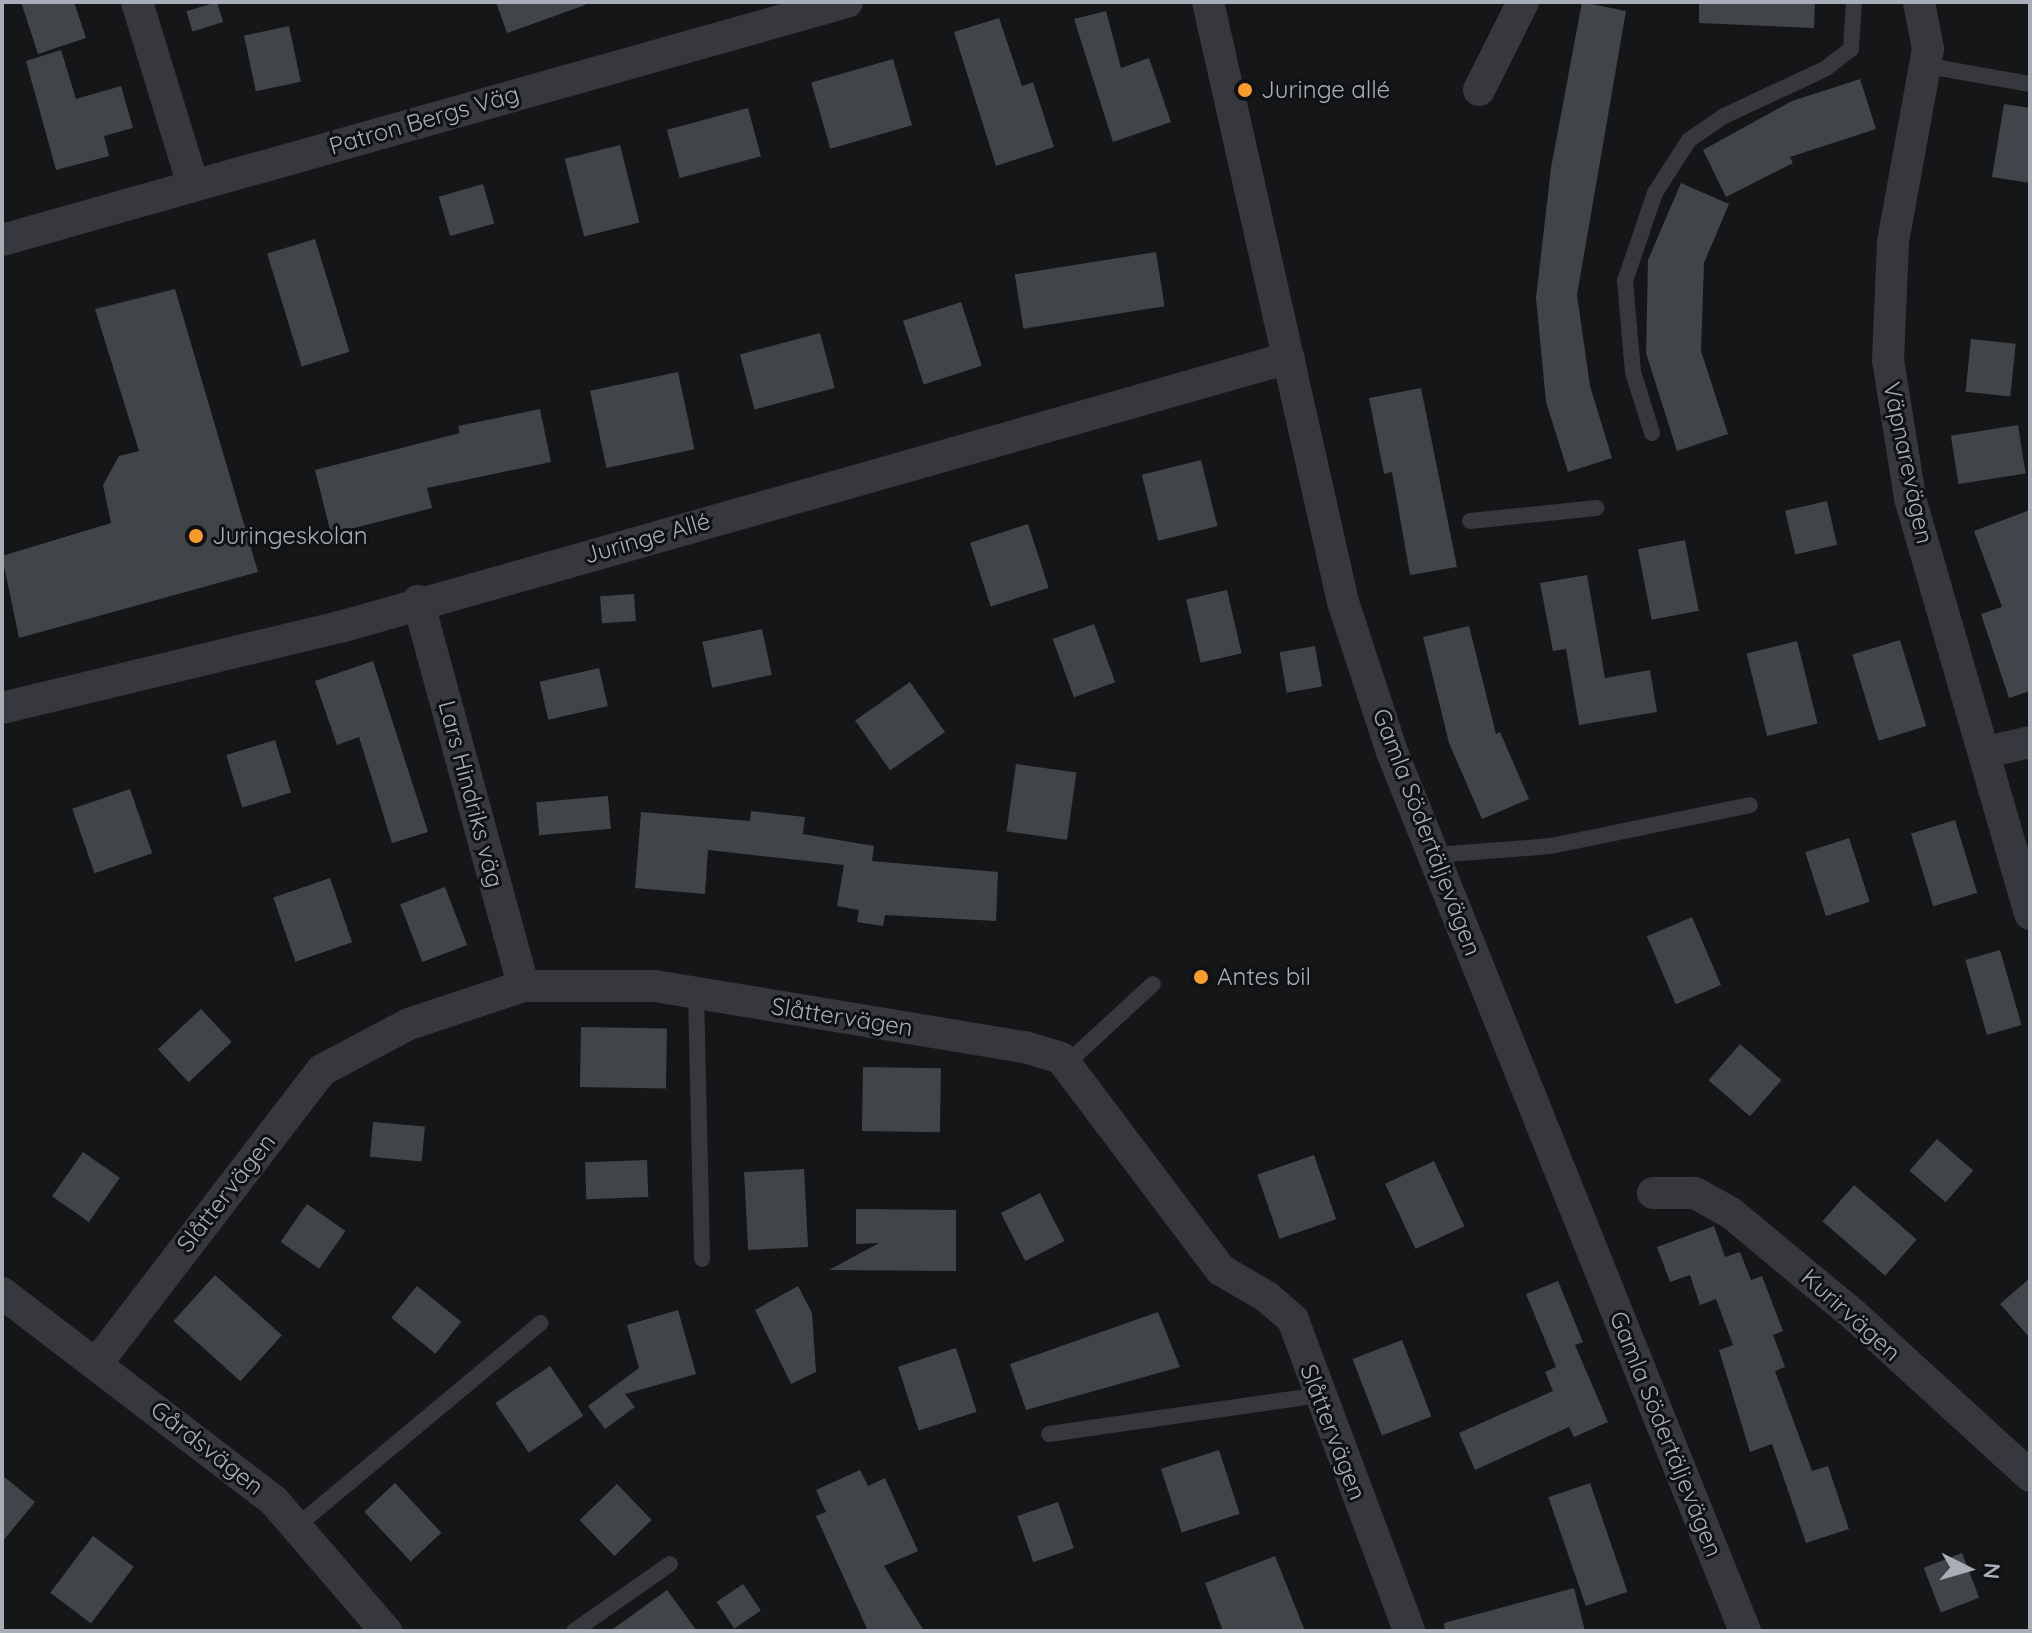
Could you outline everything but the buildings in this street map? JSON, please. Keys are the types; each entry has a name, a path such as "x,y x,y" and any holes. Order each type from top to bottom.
{"street":[{"path":"137,2 193,185"},
{"name":"Patron Bergs Väg","path":"2,240 847,2"},
{"name":"Gamla Södertäljevägen","path":"1208,2 1343,602 1435,855 1745,1631"},
{"path":"1479,90 1523,2"},
{"name":"Väpnarevägen","path":"1919,2 1928,49 1893,242 1888,360 1910,498 1986,752 2030,914"},
{"name":"Juringe Allé","path":"2,708 340,627 418,601 1289,358"},
{"name":"Lars Hindriks väg","path":"418,601 523,986"},
{"path":"1986,752 2030,742"},
{"name":"Slåttervägen","path":"97,1363 322,1070 409,1024 523,986 655,986 1025,1047 1066,1064 1221,1270 1267,1297 1293,1320 1409,1631"},
{"name":"Kurirvägen","path":"1653,1193 1695,1193 1731,1213 1855,1316 2030,1476"},
{"name":"Gårdsvägen","path":"2,1293 274,1501 386,1631"}],"lane":[{"path":"1652,433 1633,372 1625,281 1655,193 1689,140 1724,116 1825,69 1851,49 1854,2"},
{"path":"1923,65 2030,84"},
{"path":"1470,521 1596,508"},
{"path":"1435,855 1551,846 1750,805"},
{"path":"1066,1064 1153,984"},
{"path":"696,992 702,1259"},
{"path":"297,1526 541,1323"},
{"path":"1049,1434 1319,1395"},
{"path":"574,1631 670,1564"}],"place":[{"name":"Juringe allé","path":"1245,90"},
{"name":"Juringeskolan","path":"196,536"},
{"name":"Antes bil","path":"1201,977"}]}
